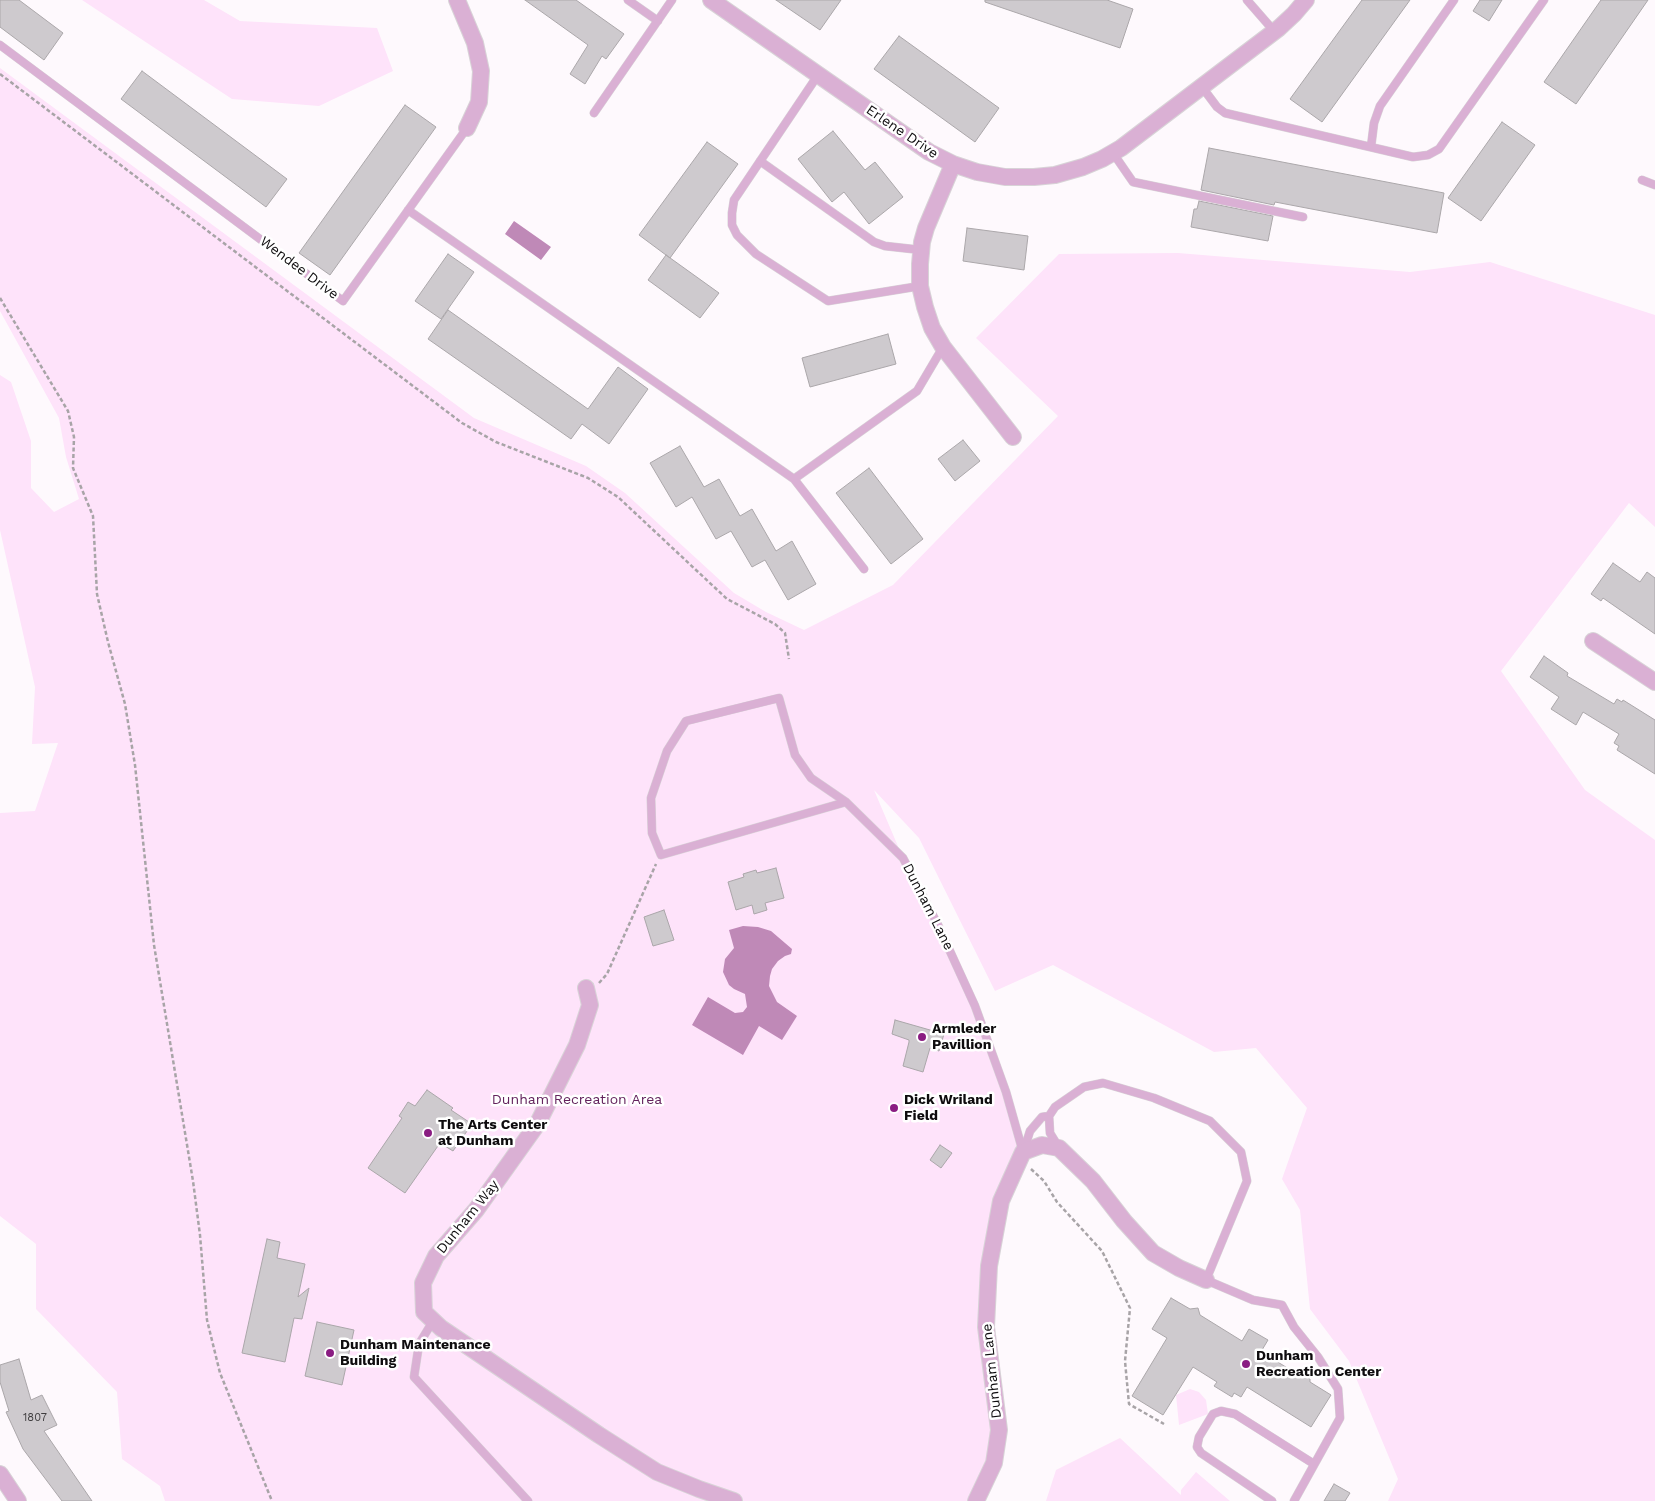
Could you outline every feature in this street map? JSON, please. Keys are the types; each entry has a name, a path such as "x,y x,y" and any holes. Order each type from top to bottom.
{"street":[{"name":"Wendee Drive","path":"457,0 475,43 481,70 479,102 467,128"},
{"name":"Erlene Drive","path":"710,0 929,152 953,164 977,172 1005,177 1055,175 1083,168 1114,153 1274,32 1306,0"},
{"path":"953,164 926,228 921,250 920,286 932,328 943,347 1013,437"},
{"path":"1593,641 1655,682"},
{"name":"Dunham Way","path":"586,988 590,1005 577,1045 538,1123 476,1210 436,1256 423,1283 424,1312 441,1328 657,1472 734,1501"},
{"path":"1025,1159 1042,1145 1058,1148 1093,1181 1124,1221 1154,1253 1179,1268 1206,1280"},
{"name":"Dunham Lane","path":"976,1501 994,1463 999,1430 986,1327 989,1266 1001,1201 1025,1159"},
{"path":"0,1474 18,1501"}],"lane":[{"path":"628,0 658,21"},
{"path":"594,113 672,0"},
{"path":"1247,0 1274,32"},
{"path":"1371,147 1374,123 1380,106 1454,0"},
{"path":"1202,87 1217,107 1225,113 1413,157 1428,155 1439,149 1544,0"},
{"name":"Wendee Drive","path":"0,45 343,301 467,128"},
{"path":"818,75 734,200 732,225 737,235 756,254 828,301 920,286"},
{"path":"1114,153 1133,182 1303,217"},
{"path":"760,161 874,242 884,246 921,250"},
{"path":"1642,180 1655,186"},
{"path":"408,210 794,479 864,569"},
{"path":"794,479 917,391 943,347"},
{"name":"Dunham Lane","path":"661,855 652,833 652,798 667,752 686,721 779,698 795,755 811,778 846,802 903,858 938,925 975,1006 1006,1092 1025,1159"},
{"path":"661,855 846,802"},
{"path":"1058,1148 1050,1133 1049,1116 1056,1107 1084,1087 1103,1083 1154,1098 1210,1121 1241,1152 1247,1181 1206,1280 1253,1300 1282,1305 1294,1327 1318,1356 1338,1389 1340,1418 1294,1501"},
{"path":"1025,1159 1030,1131 1042,1117 1049,1116"},
{"path":"433,1321 419,1344 414,1376 528,1501"},
{"path":"1272,1501 1201,1454 1197,1447 1199,1437 1213,1414 1221,1411 1235,1414 1314,1464"}],"path":[{"path":"0,74 462,423 496,442 588,478 618,497 727,598 775,624 785,632 788,659"},
{"path":"0,298 68,411 74,437 73,468 93,516 97,594 125,704 135,765 154,945 194,1181 208,1320 220,1373 272,1501"},
{"path":"586,988 599,983 607,974 661,855"},
{"path":"1025,1159 1044,1181 1057,1202 1102,1251 1130,1308 1125,1361 1129,1404 1164,1424"}],"green space":[{"path":"82,0 204,0 240,21 377,28 393,71 319,106 232,99"},
{"name":"Dunham Recreation Area","path":"0,68 474,418 586,466 625,493 734,593 766,612 804,630 893,585 1058,416 976,338 1059,254 1178,253 1410,272 1490,262 1655,315 1655,527 1629,503 1501,671 1585,790 1655,840 1655,1501 1388,1501 1398,1479 1349,1361 1310,1309 1300,1210 1282,1179 1307,1108 1256,1048 1214,1052 1053,965 995,991 919,838 874,790 903,858 975,1006 1023,1152 989,1266 999,1430 976,1501 165,1501 160,1486 122,1459 117,1392 36,1309 36,1244 0,1216 0,813 35,811 58,743 32,744 35,687 0,530 0,375 11,382 31,441 31,488 54,512 79,499 66,457 59,418 0,311"},
{"path":"1190,1389 1199,1392 1206,1400 1208,1414 1179,1425 1176,1395"},
{"path":"1120,1438 1181,1495 1181,1490 1196,1472 1230,1501 1046,1501 1056,1470"}],"shaded area":[{"path":"514,221 551,247 541,260 505,234"},
{"path":"743,926 758,927 771,931 792,949 791,954 778,961 772,969 769,986 777,1002 797,1016 782,1040 759,1026 743,1055 692,1025 708,997 735,1013 743,1012 747,1007 745,994 729,985 723,972 725,959 734,948 729,930"}],"building":[{"path":"0,0 19,0 63,33 44,60 0,27"},
{"path":"525,0 576,0 624,34 606,59 602,56 585,84 570,74 588,45"},
{"path":"776,0 841,0 820,30"},
{"path":"985,0 1107,0 1133,9 1120,48 985,2"},
{"path":"1362,0 1410,0 1322,122 1290,99"},
{"path":"1480,0 1502,0 1489,21 1473,11"},
{"path":"1601,0 1648,0 1576,104 1544,82"},
{"path":"899,36 999,108 975,142 874,69"},
{"path":"142,71 287,179 266,207 121,99"},
{"path":"405,105 436,127 330,275 299,253"},
{"path":"1502,122 1535,145 1481,221 1448,198"},
{"path":"833,131 865,170 875,162 903,197 869,224 844,192 832,202 798,159"},
{"path":"707,142 738,164 670,258 639,235"},
{"path":"1209,148 1444,193 1437,233 1275,202 1274,205 1201,190"},
{"path":"1199,201 1273,216 1268,241 1191,227 1194,209 1197,209"},
{"path":"967,228 1028,236 1024,270 963,261"},
{"path":"448,254 474,272 441,319 415,301"},
{"path":"666,255 719,293 700,318 648,280"},
{"path":"448,310 588,409 618,367 648,389 609,444 582,424 571,439 428,339"},
{"path":"888,334 896,364 810,387 802,358"},
{"path":"963,440 980,461 955,481 938,459"},
{"path":"680,446 704,487 719,479 740,516 752,509 776,551 792,541 816,584 788,600 765,560 752,567 731,531 716,539 692,497 676,507 650,463"},
{"path":"869,468 923,539 891,564 836,493"},
{"path":"1613,563 1640,582 1647,572 1655,578 1655,634 1603,598 1601,601 1591,594"},
{"path":"1544,656 1568,673 1567,676 1614,704 1617,699 1622,702 1623,700 1655,720 1655,774 1617,750 1619,746 1614,743 1619,734 1583,712 1576,725 1551,709 1559,697 1530,677"},
{"path":"776,868 784,898 765,903 767,910 754,914 752,905 736,910 728,882 744,877 743,874 756,870 757,873"},
{"path":"664,910 674,940 653,946 644,917"},
{"path":"895,1020 944,1034 939,1051 930,1048 923,1072 903,1066 909,1040 892,1034"},
{"name":"The Arts Center at Dunham","path":"427,1090 472,1124 453,1151 440,1143 405,1193 368,1168 402,1118 399,1116 408,1102 415,1106"},
{"path":"940,1145 952,1153 941,1168 930,1160"},
{"path":"267,1239 280,1242 277,1258 305,1264 298,1297 309,1288 302,1319 294,1318 285,1362 242,1353"},
{"name":"Dunham Recreation Center","path":"1171,1298 1190,1309 1198,1308 1200,1315 1242,1341 1249,1329 1268,1340 1262,1350 1270,1354 1268,1356 1302,1377 1305,1376 1310,1379 1310,1382 1331,1395 1311,1427 1247,1387 1241,1397 1234,1393 1232,1397 1214,1386 1217,1382 1193,1367 1163,1415 1132,1396 1167,1338 1152,1329"},
{"name":"Dunham Maintenance Building","path":"317,1322 354,1330 342,1385 305,1376"},
{"path":"19,1359 31,1400 42,1395 57,1425 44,1431 92,1501 62,1501 23,1449 6,1412 9,1411 0,1382 0,1365"},
{"path":"1334,1484 1350,1493 1345,1501 1324,1501"}],"place":[{"name":"Armleder Pavillion","path":"922,1037"},
{"name":"Dick Wriland Field","path":"894,1108"},
{"name":"The Arts Center at Dunham","path":"428,1133"},
{"name":"Dunham Maintenance Building","path":"330,1353"},
{"name":"Dunham Recreation Center","path":"1246,1364"}]}
